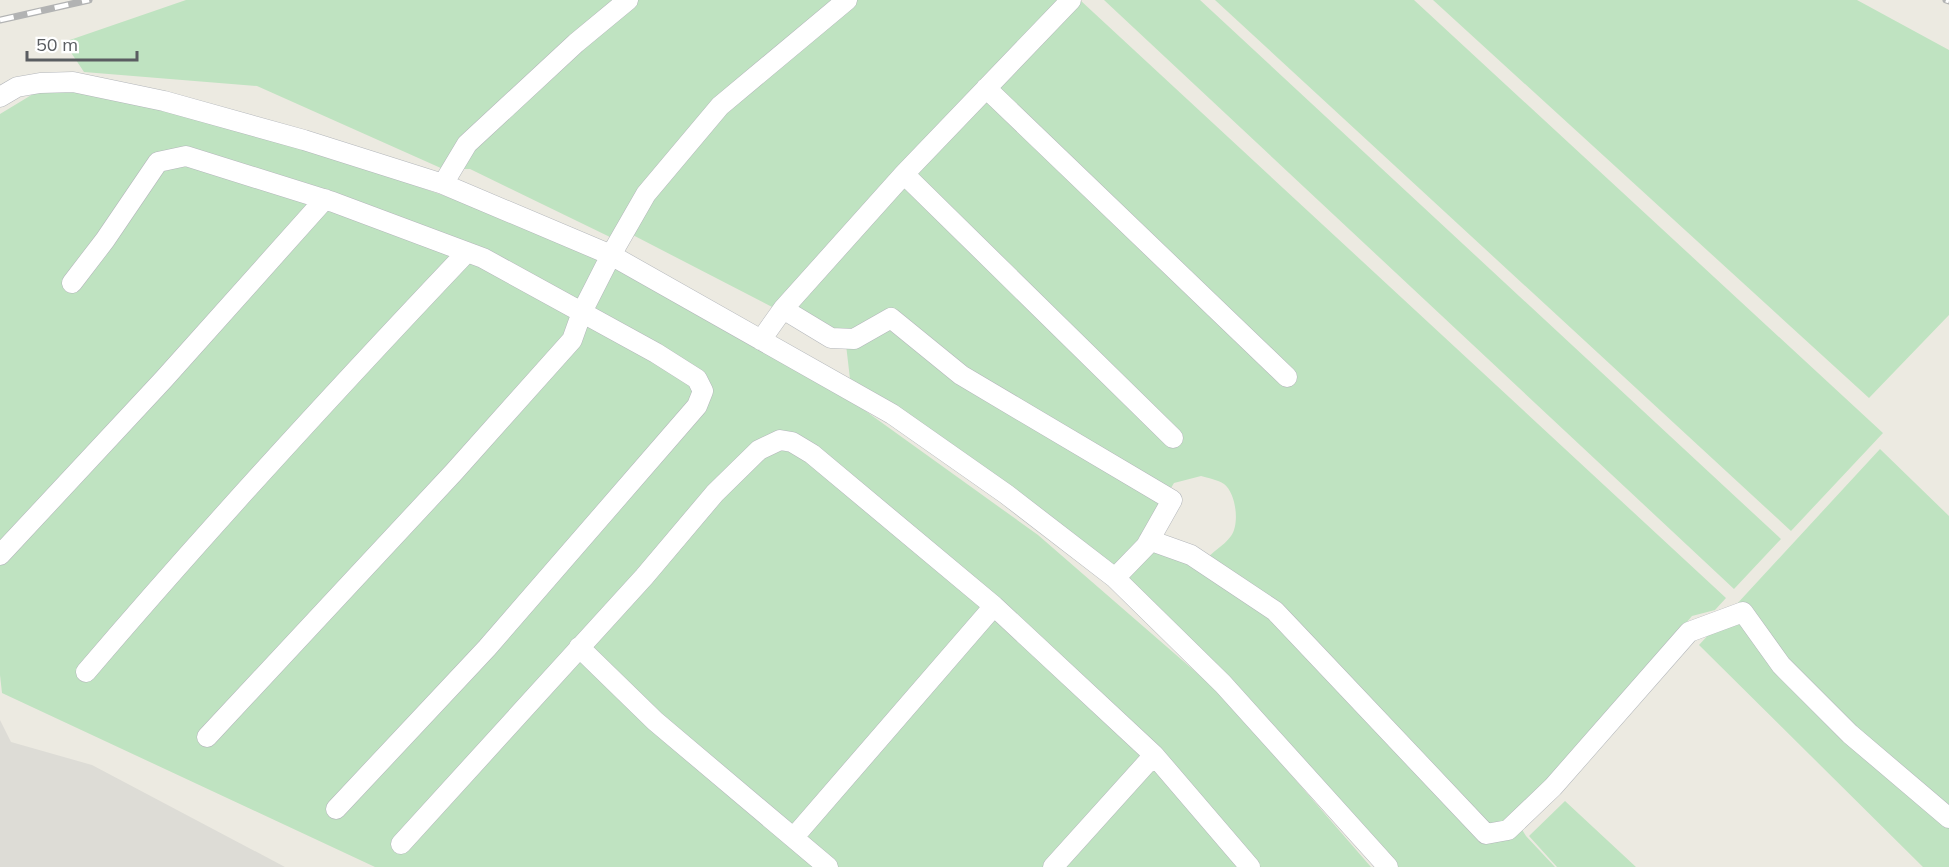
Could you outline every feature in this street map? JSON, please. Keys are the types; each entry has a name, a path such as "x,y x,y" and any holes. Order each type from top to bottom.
{"street":[{"path":"443,184 467,144 576,43 628,0"},
{"path":"207,737 527,392 572,340 582,312 646,194 720,106 847,0"},
{"path":"761,340 783,309 904,174 1071,0"},
{"path":"0,97 17,87 40,82 73,82 164,101 443,184 611,255 892,414 1006,494 1115,578 1223,684 1388,867"},
{"path":"986,88 1287,377"},
{"path":"72,283 105,240 158,162 186,156 325,199 483,258 656,353 697,379 703,391 697,406 487,648 336,809"},
{"path":"904,174 1173,438"},
{"path":"0,555 164,379 325,199"},
{"path":"86,672 170,573 467,252"},
{"path":"783,309 831,338 854,339 891,318 961,375 1172,500 1149,540 1115,578"},
{"path":"401,844 644,577 715,493 759,450 780,440 792,442 812,454 994,606 1154,755 1250,867"},
{"path":"1149,540 1191,555 1275,611 1486,834 1508,830 1553,787 1689,632 1743,612 1781,665 1850,734 1949,818"},
{"path":"794,837 994,606"},
{"path":"579,647 655,721 828,867"},
{"path":"1053,867 1154,755"}],"shaded area":[{"path":"0,720 11,742 92,765 285,867 0,867"}],"green space":[{"path":"186,0 841,0 716,101 612,238 470,169 443,169 257,86 84,72 64,42"},
{"path":"856,0 1065,0 846,224 774,308 627,232 722,110"},
{"path":"1080,0 1726,598 1715,610 1692,616 1516,820 1526,836 1555,867 1396,867 1205,658 850,379 845,336 789,312","holes":["1201,476 1216,480 1228,488 1234,501 1236,517 1231,536 1204,562 1145,531 1174,483"]},
{"path":"1104,0 1200,0 1781,539 1734,589"},
{"path":"1215,0 1414,0 1883,433 1791,531"},
{"path":"1433,0 1857,0 1949,50 1949,315 1869,398"},
{"path":"43,88 123,98 311,149 459,201 596,256 828,384 1038,535 1220,693 1371,867 375,867 2,693 0,675 0,114"},
{"path":"1880,449 1949,516 1949,867 1923,867 1699,645"},
{"path":"1565,801 1636,867 1557,867 1529,836"}],"railway":[{"path":"0,20 89,0"}]}
